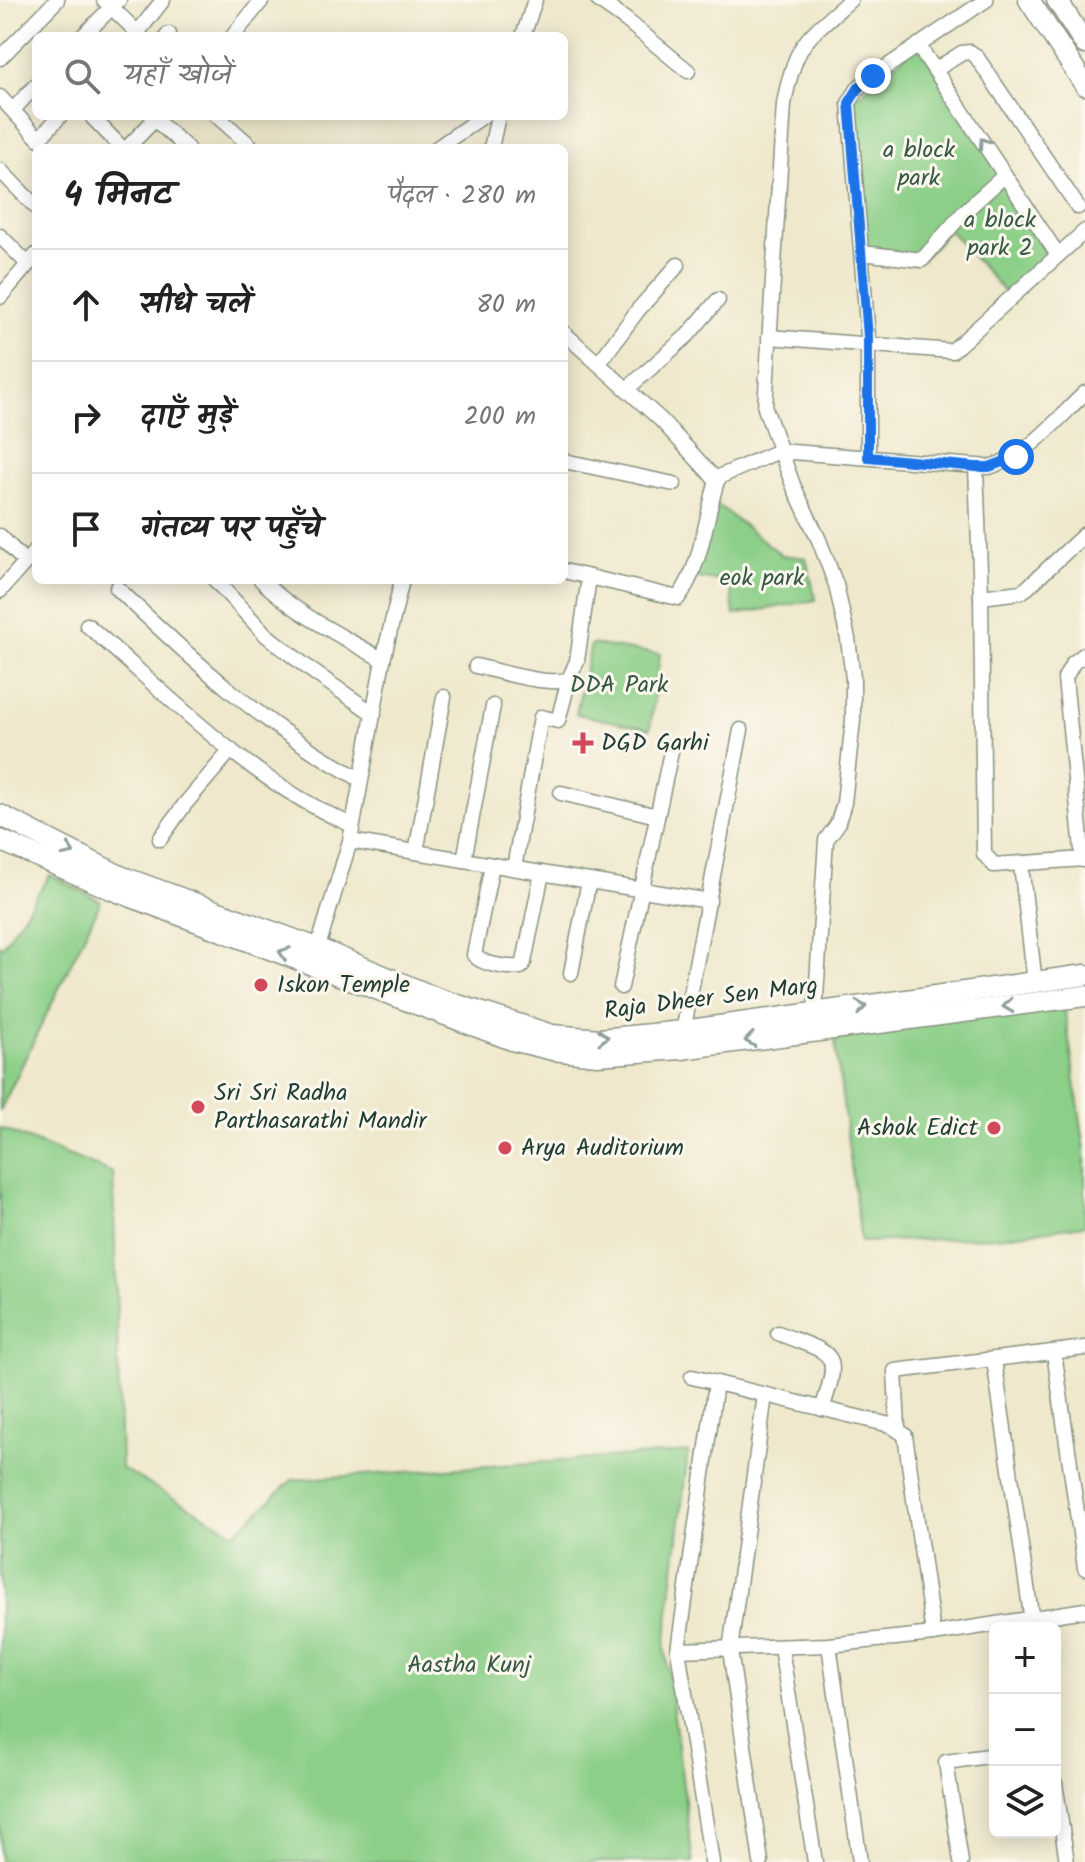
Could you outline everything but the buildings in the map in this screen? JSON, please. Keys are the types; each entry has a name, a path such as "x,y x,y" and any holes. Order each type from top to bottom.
{"street":[{"path":"0,58 57,0"},
{"path":"138,32 163,0"},
{"path":"236,32 262,0"},
{"path":"524,32 535,0"},
{"path":"598,0 688,71"},
{"path":"815,1013 826,840 837,825 844,803 853,720 853,678 836,585 779,451 765,408 784,104 791,68 801,46 850,0"},
{"path":"868,457 868,344 849,103 859,87 986,0"},
{"path":"1029,0 1085,85"},
{"path":"1057,0 1085,44"},
{"path":"86,32 111,2 134,32"},
{"path":"918,45 1058,255"},
{"path":"935,70 962,53 970,52 976,56 1078,207"},
{"path":"13,110 32,89"},
{"path":"0,97 39,139 56,120"},
{"path":"95,120 120,144"},
{"path":"128,144 151,120"},
{"path":"157,120 183,144"},
{"path":"222,120 248,144"},
{"path":"443,144 477,120"},
{"path":"492,144 497,120"},
{"path":"0,170 32,203"},
{"path":"862,253 922,260 964,212 1005,175"},
{"path":"769,337 952,351 1085,231"},
{"path":"0,236 32,259 0,297"},
{"path":"599,363 638,310 678,265"},
{"path":"627,389 688,335 718,300"},
{"path":"568,336 661,420 717,481"},
{"path":"568,572 678,598 686,588 721,476 779,451 989,467 1016,457 1085,393"},
{"path":"568,462 674,484"},
{"path":"976,467 981,597 983,849 988,861 994,865 1084,860 1065,678 1073,663 1085,654"},
{"path":"981,597 1021,592 1085,534"},
{"path":"0,536 25,562"},
{"path":"0,591 32,554"},
{"path":"514,868 541,717 558,721 577,661 589,577"},
{"path":"219,584 266,635 374,714"},
{"path":"265,584 309,619 383,660"},
{"path":"315,956 350,841 399,584"},
{"path":"117,588 189,658 255,713 317,756 360,779"},
{"path":"87,625 231,750 293,796 314,809 352,825"},
{"path":"476,666 563,682 569,679"},
{"path":"416,852 444,697"},
{"path":"464,860 493,706"},
{"path":"682,1040 741,730"},
{"path":"621,987 672,747"},
{"path":"160,839 231,750"},
{"path":"561,793 657,816"},
{"name":"Raja Dheer Sen Marg","path":"0,815 120,876 512,1040 553,1050 597,1055 815,1013 1035,983 1084,990"},
{"name":"Raja Dheer Sen Marg","path":"0,840 113,890 315,956"},
{"path":"350,841 709,901"},
{"path":"492,865 474,955 481,961 515,968 521,967 524,962 542,873"},
{"path":"1021,865 1035,983"},
{"path":"571,973 589,881"},
{"name":"Raja Dheer Sen Marg","path":"682,1040 1084,990"},
{"path":"778,1333 825,1352 833,1364 833,1377 822,1409"},
{"path":"898,1428 895,1371 1085,1348"},
{"path":"1054,1352 1085,1568"},
{"path":"994,1360 1032,1622"},
{"path":"692,1377 898,1428 905,1435 933,1634"},
{"path":"712,1862 678,1650 716,1383"},
{"path":"761,1862 730,1650 765,1395"},
{"path":"1036,1622 1085,1610"},
{"path":"678,1650 829,1645 989,1628"},
{"path":"829,1645 860,1862"},
{"path":"781,1648 815,1862"},
{"path":"961,1862 946,1762 989,1756"},
{"path":"1061,1822 1067,1862"}],"green space":[{"name":"a block park","path":"918,45 1058,255 1010,298 949,230 922,260 862,253 849,103"},
{"name":"eok park","path":"711,500 782,555 806,558 816,600 734,615 730,582 690,577"},
{"name":"DDA Park","path":"591,644 660,654 650,729 576,714"},
{"path":"50,875 101,901 0,1111 0,945 3,946"},
{"path":"1064,1004 1085,1151 1085,1225 997,1237 861,1242 834,1034"},
{"name":"Aastha Kunj","path":"0,1128 113,1173 121,1468 235,1533 292,1480 688,1452 665,1647 693,1862 0,1862"}],"place":[{"name":"DGD Garhi","path":"583,743"},
{"name":"Iskon Temple","path":"261,985"},
{"name":"Sri Sri Radha Parthasarathi Mandir","path":"198,1107"},
{"name":"Ashok Edict","path":"994,1128"},
{"name":"Arya Auditorium","path":"505,1148"}],"route":[{"path":"873,76 859,87 849,103 868,337 868,457 989,467 1016,457"}],"park label":[{"name":"a block park 2","path":"1000,234"}]}
